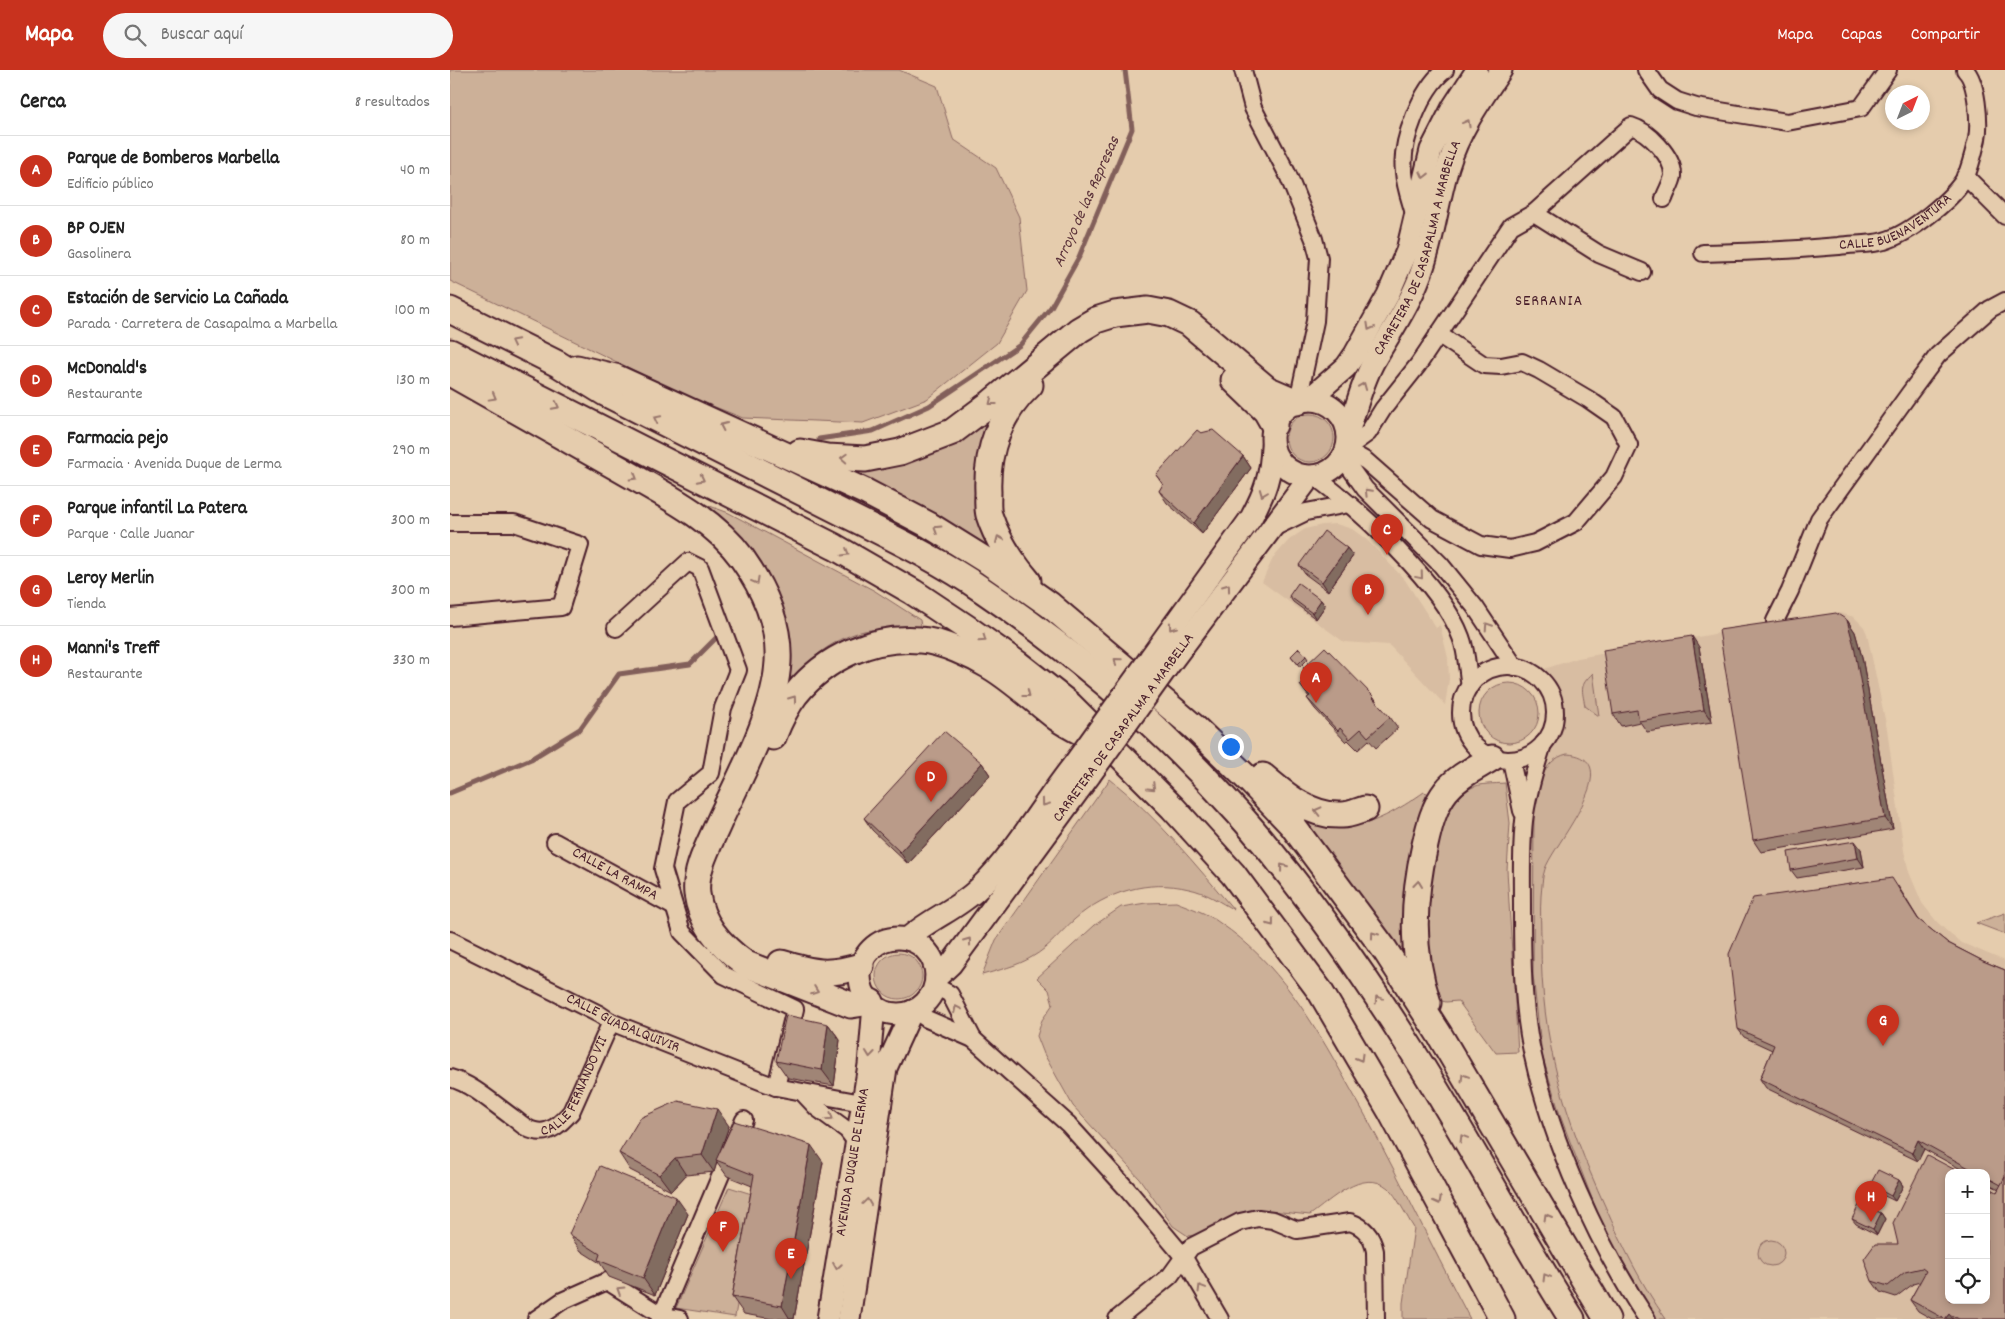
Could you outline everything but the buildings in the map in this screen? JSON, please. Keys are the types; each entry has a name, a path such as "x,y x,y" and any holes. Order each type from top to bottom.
{"highway":[{"path":"450,310 558,364 605,393 922,553 981,589 1037,628 1091,671 1194,765 1239,814 1317,911 1407,1043 1572,1319"},
{"path":"767,446 827,457 865,459 900,452 952,432 992,402 1079,330 1096,320 1114,314 1148,310 1169,314 1190,324 1267,389 1301,401"},
{"path":"1050,605 1022,573 1002,545 988,513 987,480 990,452 1000,425 1020,394 1084,339 1115,326 1144,322 1175,332 1197,347 1266,411 1273,436"},
{"path":"450,352 835,547 913,592 1018,664 1070,705 1173,808 1233,874 1320,991 1391,1112 1502,1319"},
{"path":"558,364 616,377 866,492 929,525 990,563 1050,605 1194,727 1292,825 1385,950 1439,1034 1607,1319"},
{"path":"450,374 549,428 682,505 705,522 741,557 769,604 776,629 778,661 774,686 763,725 703,860 697,892 700,908 718,939 731,953 746,964 852,1005 873,1004"},
{"path":"862,966 825,974 795,967 754,953 739,942 727,928 717,907 713,886 714,871 719,854 786,708 796,694 826,665 844,654 863,646 884,642 921,640 940,644 991,667 1059,719 1118,753"},
{"path":"1194,727 1228,746 1285,794 1314,811 1342,815 1365,809"},
{"path":"1439,1034 1424,991 1416,950 1416,912 1420,868 1430,824 1445,793 1460,778 1501,759"}],"main road":[{"name":"CARRETERA DE CASAPALMA A MARBELLA","path":"1301,401 1338,375 1355,354 1395,281 1407,250 1427,166 1436,137 1477,70"},
{"name":"CARRETERA DE CASAPALMA A MARBELLA","path":"1347,446 1360,395 1370,370 1411,297 1422,272 1448,166 1458,139 1469,118 1501,70"},
{"path":"1317,400 1334,408 1341,415 1347,446 1331,471 1312,477 1293,473 1286,468 1275,454 1273,436 1282,411 1301,401 1317,400"},
{"name":"CARRETERA DE CASAPALMA A MARBELLA","path":"936,982 951,964 1082,770 1158,663 1251,518 1262,498 1271,472 1273,436"},
{"name":"CARRETERA DE CASAPALMA A MARBELLA","path":"1158,663 1312,477"},
{"name":"CARRETERA DE CASAPALMA A MARBELLA","path":"907,939 920,927 967,899 978,889 1082,770"},
{"path":"895,938 907,939 920,944 929,953 935,965 936,982 929,998 913,1011 901,1014 889,1013 873,1004 861,985 862,966 868,952 878,944 895,938"},
{"name":"AVENIDA DUQUE DE LERMA","path":"828,1319 869,1065 873,1004"},
{"name":"AVENIDA DUQUE DE LERMA","path":"848,1319 886,1068 913,1011"}],"street":[{"path":"1243,70 1253,108 1288,175 1314,239 1319,258 1315,321 1301,401"},
{"path":"1415,217 1404,170 1407,142 1416,108 1445,70"},
{"path":"1646,70 1660,90 1677,101 1696,107 1787,122 1861,108 1888,70"},
{"name":"CALLE BUENAVENTURA","path":"1703,252 1774,252 1884,241 1913,228 1939,207 1965,176 1977,137 1977,104 1969,74 1965,70"},
{"path":"1347,446 1368,433 1383,409 1418,365 1511,226 1534,213 1632,126 1641,129 1666,153 1673,176 1664,199"},
{"path":"1965,176 2005,216"},
{"path":"1534,213 1599,254 1642,272"},
{"path":"1775,622 1790,591 1819,519 1938,355 1990,309 2005,302"},
{"path":"1347,446 1432,518 1481,545 1510,549 1535,543 1576,522 1614,477 1629,445 1614,417 1539,370 1522,362 1501,366 1484,365 1438,334"},
{"path":"1347,446 1365,489 1441,565 1475,607 1514,667"},
{"path":"1312,477 1349,504 1418,574 1443,604 1462,638 1470,686"},
{"path":"1269,530 1306,512 1349,504"},
{"path":"450,523 514,523 580,545 562,607 450,617"},
{"path":"616,628 688,562 700,568 738,670 722,708 711,773 677,801 663,869 682,932 724,975 795,1009 776,1086"},
{"path":"1543,744 1526,756 1501,759 1477,748 1468,738 1462,726 1461,709 1464,694 1482,673 1494,668 1514,667 1532,672 1541,680 1553,699 1555,710 1554,722 1550,734 1543,744 1532,781 1524,821 1522,916 1528,1023 1533,1055 1553,1125 1583,1201 1616,1268 1647,1319"},
{"path":"1501,759 1524,821"},
{"name":"CALLE LA RAMPA","path":"555,842 674,907"},
{"name":"CALLE GUADALQUIVIR","path":"450,940 599,1014 611,1022 776,1086 862,1103"},
{"path":"936,982 950,994 973,1039"},
{"path":"913,1011 973,1039 1068,1124 1126,1188 1182,1256 1220,1319"},
{"name":"CALLE FERNANDO VII","path":"450,1078 474,1090 536,1132 550,1130 560,1125 570,1112 611,1022"},
{"path":"802,1092 817,1108 847,1130 856,1142"},
{"path":"536,1319 562,1301 607,1282 668,1318 744,1120"},
{"path":"1117,1319 1170,1276 1182,1256 1191,1247 1240,1222 1258,1218 1273,1220 1297,1230 1350,1222 1367,1232 1372,1241 1374,1251 1376,1319"}],"shaded area":[{"path":"450,70 899,70 937,86 953,139 996,168 1019,217 1027,291 997,343 927,399 863,423 743,418 687,396 450,281"},
{"path":"990,413 993,422 993,553 924,509 848,469"},
{"path":"1310,414 1319,416 1327,421 1332,429 1334,438 1332,447 1327,455 1319,460 1310,462 1301,460 1293,455 1288,447 1286,438 1288,429 1293,421 1301,416"},
{"path":"707,505 729,513 875,591 920,620 921,626 864,631 840,640 809,661 784,689 787,635 785,616 779,598 760,563 734,532"},
{"path":"1336,524 1352,529 1366,539 1405,580 1436,628 1440,625 1448,658 1449,679 1445,705 1389,645 1344,642 1262,582 1273,558 1289,540 1305,529"},
{"path":"1840,613 1854,617 1864,627 1887,729 1904,851 1909,872 1922,903 1937,922 1962,943 2005,961 2005,1319 1647,1319 1603,1243 1533,1055 1524,821 1511,760 1527,756 1543,744 1550,734 1554,722 1555,710 1553,699 1548,688 1532,673 1578,658 1709,635 1775,621"},
{"path":"1593,673 1599,716 1585,706 1583,696 1585,681"},
{"path":"1509,683 1526,688 1534,696 1539,713 1534,730 1526,738 1509,743 1492,738 1484,730 1479,713 1484,696 1492,688"},
{"path":"1567,754 1584,759 1591,770 1590,786 1583,804 1551,857 1545,869 1543,879 1541,896 1542,977 1550,1045 1567,1109 1590,1173 1632,1264 1666,1319 1657,1319 1611,1241 1596,1209 1561,1118 1542,1055 1533,975 1534,812 1536,794 1546,769 1558,757"},
{"path":"1110,779 1160,825 1234,910 1195,890 1174,886 1143,887 1128,890 1114,895 1087,910 1044,949 1032,957 982,975 996,940"},
{"path":"1505,783 1510,823 1507,870 1518,1052 1496,1053 1458,1001 1446,1002 1438,1000 1429,971 1427,948 1429,898 1433,870 1438,843 1446,819 1457,800 1471,788 1483,784"},
{"path":"1424,792 1430,794 1405,946 1399,948 1311,830 1297,815 1340,824 1362,824 1381,818"},
{"path":"1176,902 1210,916 1241,939 1277,975 1307,1015 1363,1110 1470,1319 1403,1319 1403,1303 1414,1228 1388,1188 1368,1181 1347,1188 1310,1215 1272,1211 1238,1214 1204,1234 1188,1236 1173,1226 1139,1178 1073,1106 1044,1054 1037,1036 1042,1020 1053,1004 1049,990 1037,978 1095,925 1121,907 1146,903"},
{"path":"2005,913 2005,934 1976,923"},
{"path":"894,953 904,953 918,963 922,976 918,989 912,995 904,999 894,999 880,989 876,981 876,971 886,957"},
{"path":"729,1187 755,1195 735,1317 676,1308"},
{"path":"1771,1240 1780,1244 1784,1253 1780,1262 1771,1266 1762,1262 1758,1253 1762,1244"}],"waterway":[{"name":"Arroyo de las Represas","path":"819,439 873,431 929,406 1020,345 1051,307 1079,257 1132,129 1125,70"},
{"path":"450,793 531,759 580,729 619,674 690,664 719,635"}],"place":[{"name":"Estación de Servicio La Cañada","path":"1387,555"},
{"name":"BP OJEN","path":"1368,615"},
{"name":"Parque de Bomberos Marbella","path":"1316,703"},
{"name":"McDonald's","path":"931,802"},
{"name":"Leroy Merlin","path":"1883,1046"},
{"name":"Manni's Treff","path":"1871,1222"},
{"name":"Parque infantil La Patera","path":"723,1252"},
{"name":"Farmacia pejo","path":"791,1279"}],"district":[{"name":"SERRANIA","path":"1549,301"}]}
